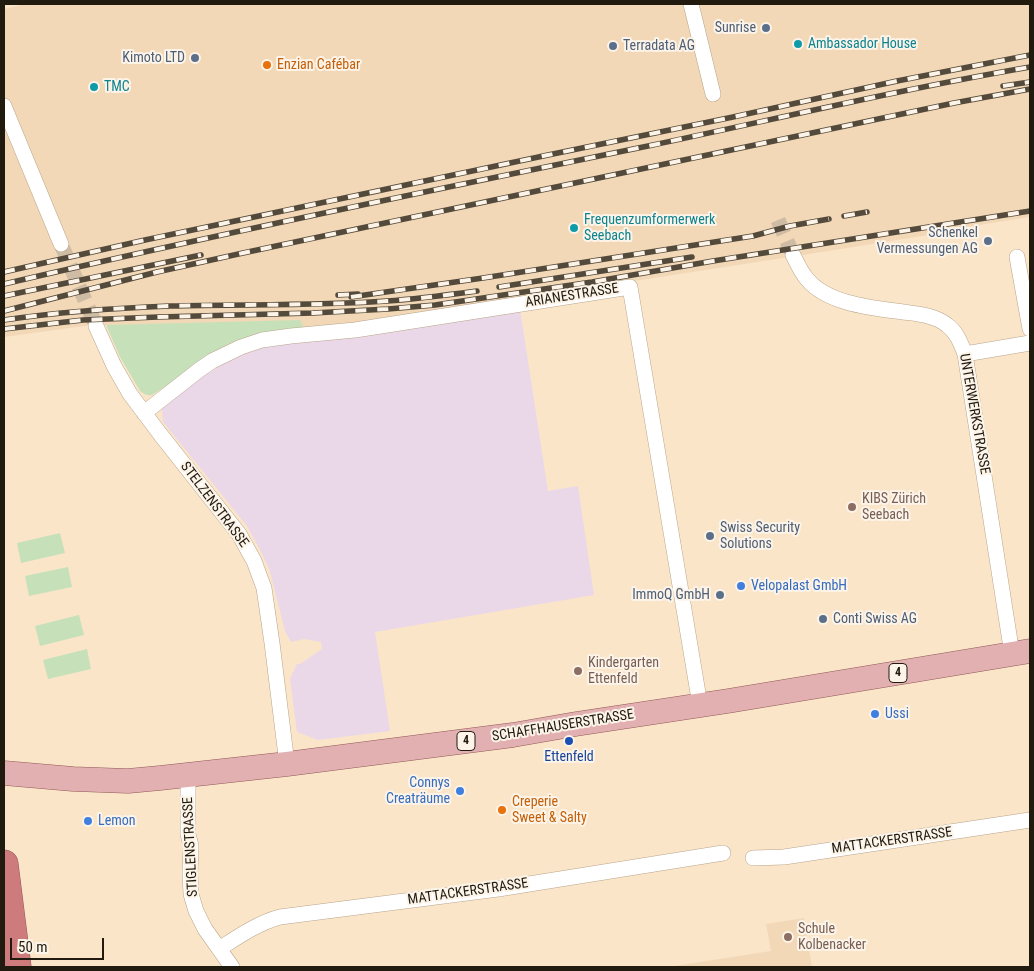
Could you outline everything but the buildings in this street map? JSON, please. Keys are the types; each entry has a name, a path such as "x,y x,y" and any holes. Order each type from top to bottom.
{"highway":[{"path":"4,864 17,967"}],"main road":[{"name":"SCHAFFHAUSERSTRASSE","path":"5,773 73,779 128,781 287,764 513,735 1021,653"}],"street":[{"path":"690,4 713,94"},
{"path":"4,106 61,244"},
{"name":"UNTERWERKSTRASSE","path":"793,255 808,280 823,293 841,300 934,318 948,325 957,336 965,354 1021,653"},
{"path":"1017,257 1030,329"},
{"name":"ARIANESTRASSE","path":"144,413 212,361 262,340 356,330 630,287 700,705"},
{"name":"STELZENSTRASSE","path":"96,326 119,376 130,394 239,534 254,560 264,588 287,764"},
{"path":"965,354 1030,343"},
{"name":"STIGLENSTRASSE","path":"188,775 188,834 191,846 190,873 192,894 196,911 205,929 232,967"},
{"name":"MATTACKERSTRASSE","path":"753,858 784,857 1030,820"},
{"name":"MATTACKERSTRASSE","path":"219,949 253,928 280,917 498,889 723,853"}],"shaded area":[{"path":"25,4 1030,4 1030,217 822,252 362,323 304,328 201,324 106,325 4,337 4,9"},
{"path":"520,309 548,491 578,486 594,595 375,632 390,731 318,740 297,732 290,679 297,664 300,664 322,649 321,642 304,639 291,642 285,631 269,568 257,544 247,526 163,422 162,409 197,380 233,358 262,348"},
{"name":"Schule Kolbenacker","path":"804,918 812,967 668,967 771,951 766,924"}],"green space":[{"path":"300,320 304,328 186,373 152,395 140,391 120,357 106,325"},
{"path":"60,533 65,553 21,563 17,543"},
{"path":"68,567 72,587 29,596 25,576"},
{"path":"79,615 84,635 40,646 35,626"},
{"path":"87,649 91,669 48,679 43,660"}],"tunnel":[{"path":"778,220 793,255"},
{"path":"61,244 96,326"}],"railway":[{"path":"4,272 145,240 897,81 1030,55"},
{"path":"4,284 326,213 887,95 1030,67"},
{"path":"1003,86 1030,82"},
{"path":"4,311 157,272 243,253 954,103 1030,89"},
{"path":"4,329 83,320 313,313 435,305 592,282 1030,211"},
{"path":"844,216 867,212"},
{"path":"351,297 753,236 790,226 829,219"},
{"path":"4,296 201,255"},
{"path":"499,287 692,257"},
{"path":"4,320 108,309 197,305 333,304 421,298 477,291"},
{"path":"338,295 358,294"}],"place":[{"name":"Sunrise","path":"766,28"},
{"name":"Ambassador House","path":"798,44"},
{"name":"Terradata AG","path":"613,46"},
{"name":"Kimoto LTD","path":"195,58"},
{"name":"Enzian Cafébar","path":"267,65"},
{"name":"TMC","path":"94,87"},
{"name":"Frequenzumformerwerk Seebach","path":"574,228"},
{"name":"Schenkel Vermessungen AG","path":"988,241"},
{"name":"KIBS Zürich Seebach","path":"852,507"},
{"name":"Swiss Security Solutions","path":"710,536"},
{"name":"Velopalast GmbH","path":"741,586"},
{"name":"ImmoQ GmbH","path":"720,595"},
{"name":"Conti Swiss AG","path":"823,619"},
{"name":"Kindergarten Ettenfeld","path":"578,671"},
{"name":"Ussi","path":"875,714"},
{"name":"Ettenfeld","path":"569,741"},
{"name":"Connys Creaträume","path":"460,791"},
{"name":"Creperie Sweet & Salty","path":"502,810"},
{"name":"Lemon","path":"88,821"},
{"name":"Schule Kolbenacker","path":"788,937"}]}
